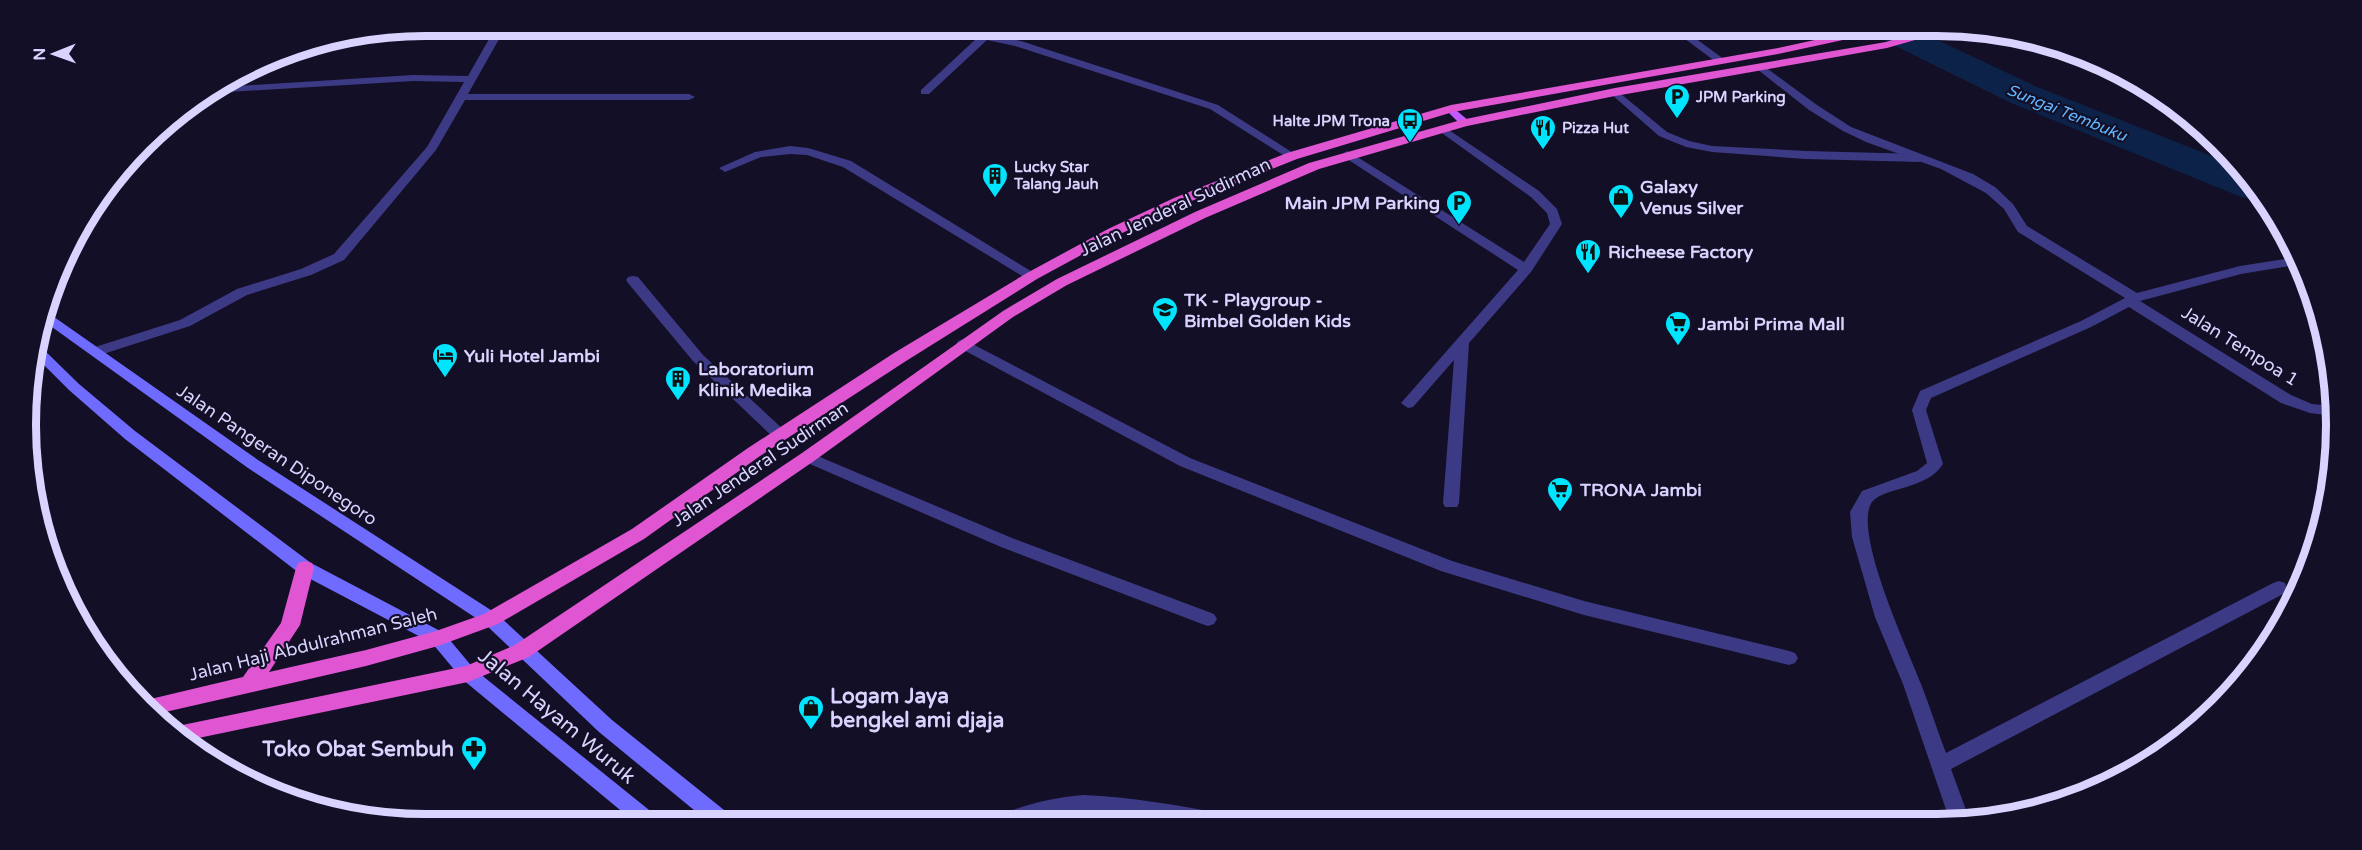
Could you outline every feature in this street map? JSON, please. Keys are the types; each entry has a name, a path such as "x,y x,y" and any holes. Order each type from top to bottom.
{"highway":[{"name":"Jalan Jenderal Sudirman","path":"491,619 638,534 780,435 900,357 1032,276 1113,232 1179,201 1292,156 1451,109 1852,36"},
{"name":"Jalan Jenderal Sudirman","path":"522,651 807,458 963,344 1062,282 1200,216 1304,170 1347,155 1465,123 1615,92 1887,45 1918,36"},
{"path":"1179,201 1200,216"},
{"path":"250,683 290,625 305,568"},
{"name":"Jalan Haji Abdulrahman Saleh","path":"156,705 366,658 438,638 491,619"},
{"path":"186,732 468,674 522,651"}],"main road":[{"path":"1451,109 1465,123"},
{"name":"Jalan Pangeran Diponegoro","path":"51,318 166,404 253,464 491,619 522,651"},
{"path":"42,354 74,387 130,435 305,568 438,638"},
{"name":"Jalan Hayam Wuruk","path":"438,638 468,674 640,814"},
{"name":"Jalan Hayam Wuruk","path":"522,651 662,776 713,814"}],"street":[{"path":"97,351 168,330 199,317 248,289 301,275 326,266 339,257 432,148 496,36"},
{"path":"925,92 985,36 1106,71 1214,107 1292,156"},
{"path":"1687,36 1720,60"},
{"name":"Jalan Tempoa 1","path":"1761,67 1796,95 1847,129 1968,177 1997,194 2015,214 2022,229 2286,399 2304,408 2325,412"},
{"path":"227,90 413,78 471,79"},
{"path":"1615,92 1663,134 1686,144 1712,149 1806,155 1920,158"},
{"path":"461,97 689,97"},
{"path":"1408,404 1526,269 1556,224 1553,212 1535,194 1443,129"},
{"path":"725,168 759,154 790,150 808,152 847,164 1032,276"},
{"path":"1347,155 1526,269"},
{"path":"1957,813 1912,684 1884,617 1860,537 1858,512 1868,495 1923,475 1935,464 1919,410 1925,395 2086,324 2132,299 2240,270 2290,262"},
{"path":"633,280 698,358 780,435"},
{"path":"1451,503 1462,343"},
{"path":"963,344 1185,462 1447,566 1584,608 1789,658"},
{"path":"807,458 1005,543 1103,582 1208,619"},
{"path":"1941,765 2279,588"},
{"path":"1026,814 1044,807 1090,805 1157,810 1178,814"}],"waterway":[{"name":"Sungai Tembuku","path":"1902,36 2022,94 2240,182"}],"place":[{"name":"JPM Parking","path":"1677,120"},
{"name":"Halte JPM Trona","path":"1410,144"},
{"name":"Pizza Hut","path":"1543,151"},
{"name":"Lucky Star Talang Jauh","path":"995,199"},
{"name":"Galaxy Venus Silver","path":"1621,220"},
{"name":"Main JPM Parking","path":"1459,226"},
{"name":"Richeese Factory","path":"1588,275"},
{"name":"TK - Playgroup - Bimbel Golden Kids","path":"1165,333"},
{"name":"Jambi Prima Mall","path":"1678,347"},
{"name":"Yuli Hotel Jambi","path":"445,379"},
{"name":"Laboratorium Klinik Medika","path":"678,402"},
{"name":"TRONA Jambi","path":"1560,513"},
{"name":"Logam Jaya bengkel ami djaja","path":"811,731"},
{"name":"Toko Obat Sembuh","path":"474,772"}]}
